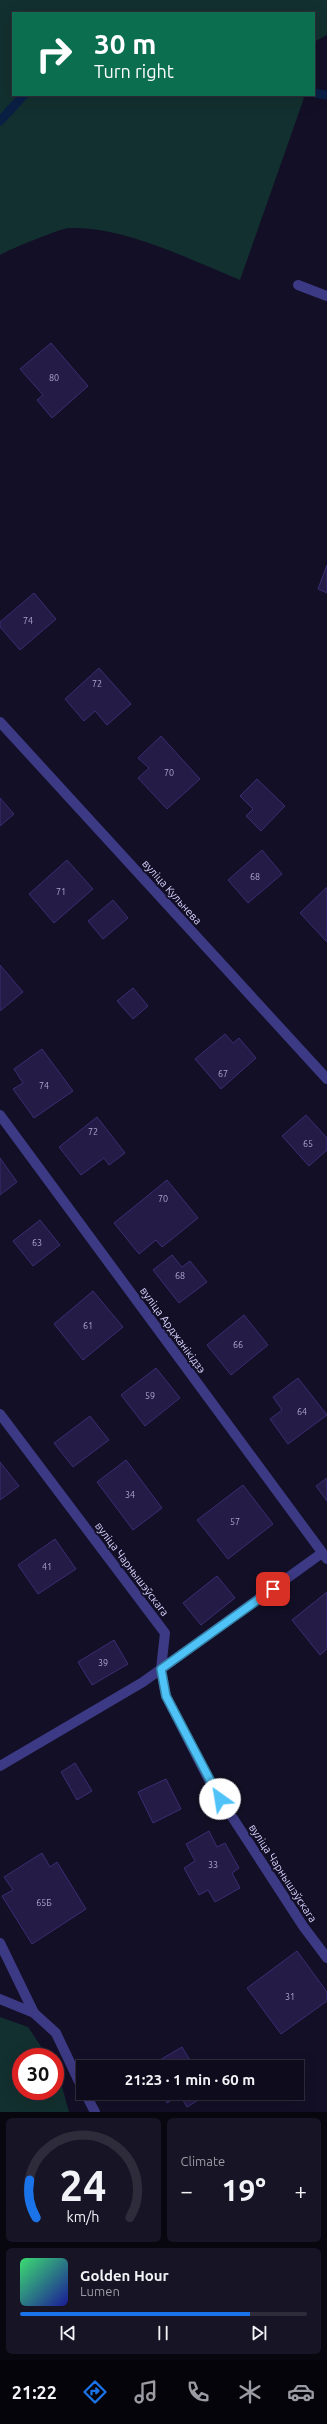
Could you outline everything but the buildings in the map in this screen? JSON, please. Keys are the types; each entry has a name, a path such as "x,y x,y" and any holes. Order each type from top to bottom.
{"street":[{"path":"298,285 327,296"},
{"name":"вуліца Кульнева","path":"0,722 327,1079"},
{"name":"вуліца Арджанікідзэ","path":"0,1115 325,1556"},
{"name":"вуліца Чарнышэўскага","path":"0,1414 165,1633 161,1669 166,1696 212,1786 303,1926 327,1958"},
{"path":"0,1766 143,1682 325,1556"},
{"path":"0,1943 34,2013"},
{"path":"0,1999 34,2013 56,2033 76,2075"},
{"path":"89,2100 95,2112"}],"green space":[{"path":"0,0 327,0 327,35 315,41 315,12 12,12 12,96 302,96 304,98 240,280 156,245 112,232 90,229 63,229 0,255"},
{"path":"0,2017 28,2027 42,2048 12,2048 12,2100 64,2100 64,2094 69,2112 0,2112"}],"waterway":[{"path":"315,93 327,95"},
{"path":"0,121 23,96"}],"route":[{"path":"220,1799 166,1696 161,1669 273,1589"}]}
